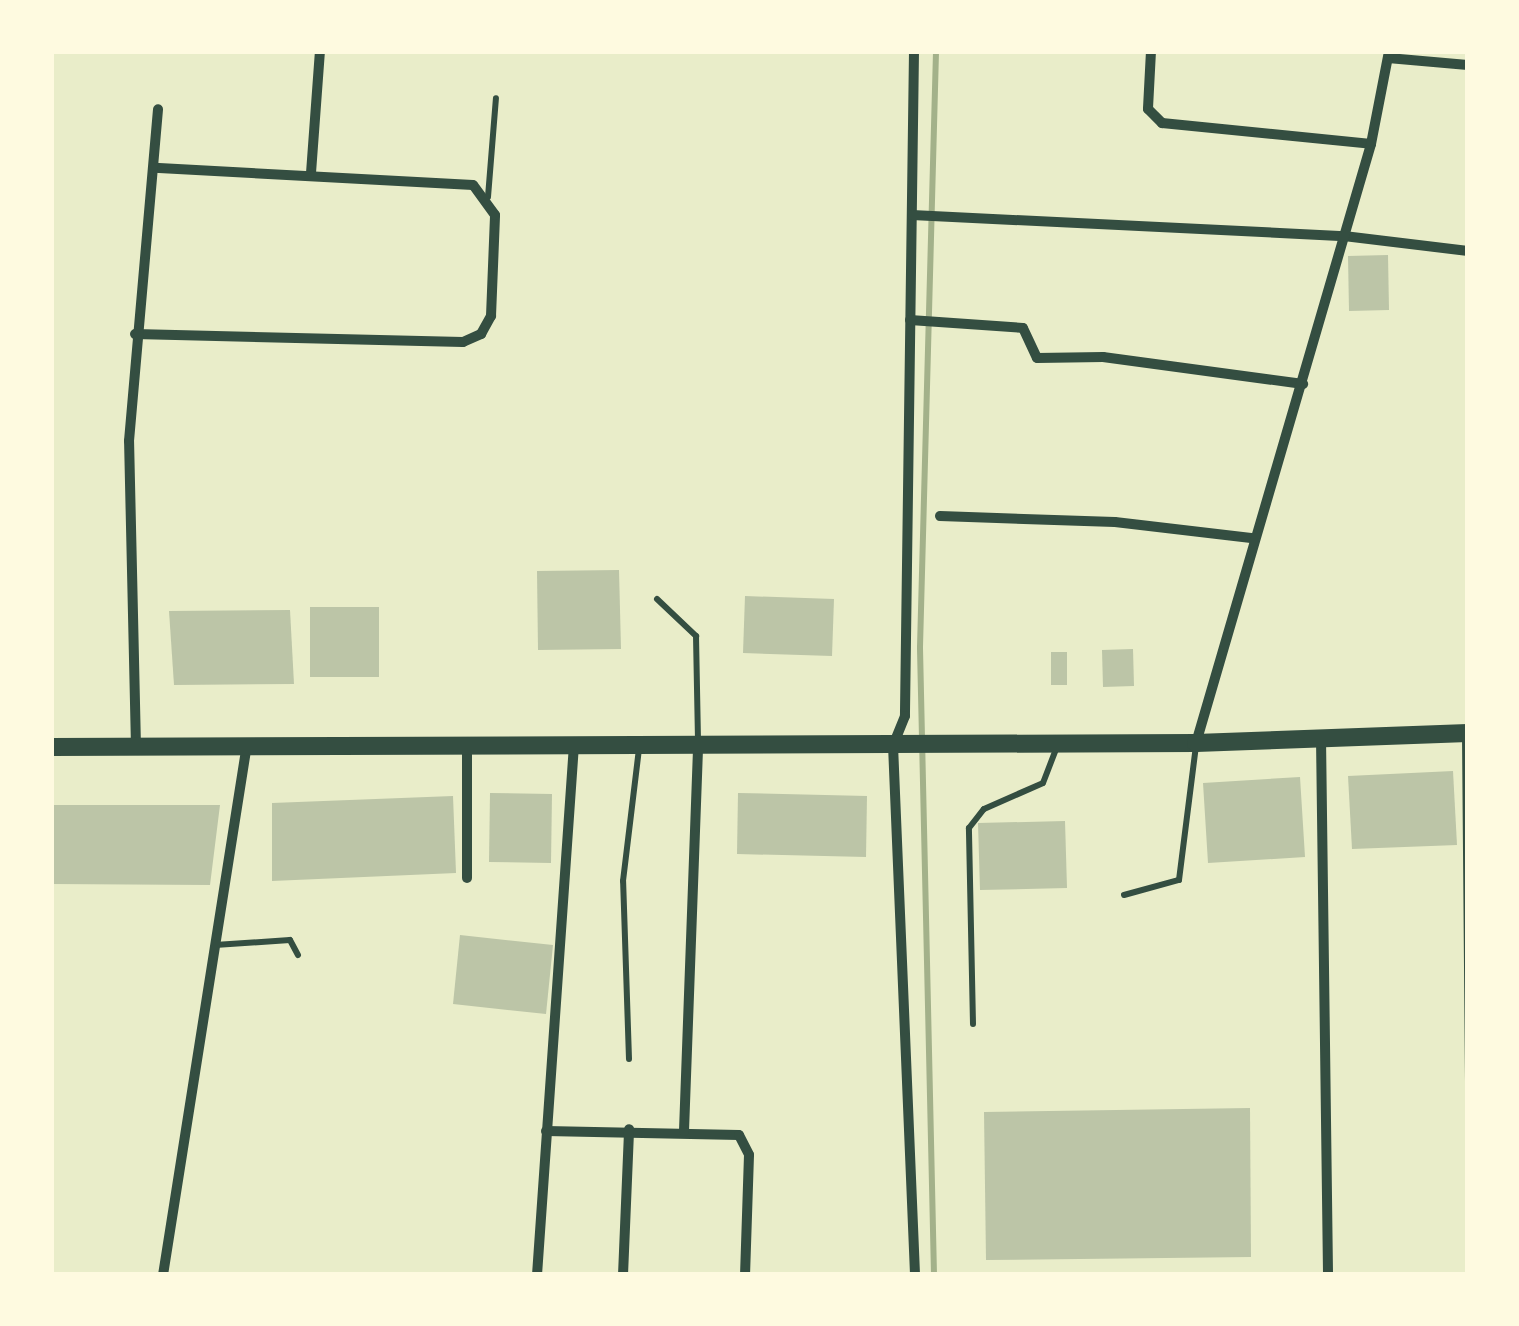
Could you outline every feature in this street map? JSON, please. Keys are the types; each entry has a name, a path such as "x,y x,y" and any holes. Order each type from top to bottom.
{"main road":[{"path":"51,747 932,745 1467,733"}],"street":[{"path":"311,173 320,51"},
{"path":"914,51 905,716 897,745 915,1275"},
{"path":"1151,51 1148,109 1162,123 1371,144"},
{"path":"1196,742 1371,144 1388,55 1468,65"},
{"path":"136,747 128,551 135,334 158,109"},
{"path":"135,334 472,339 491,316 495,214 488,197 463,182 154,168"},
{"path":"912,215 1344,236 1468,251"},
{"path":"910,320 1023,328 1037,358 1103,357 1303,384"},
{"path":"940,516 1115,521 1252,538"},
{"path":"1321,738 1328,1275"},
{"path":"467,743 467,878"},
{"path":"163,1275 211,945 247,744"},
{"path":"537,1275 574,745"},
{"path":"685,1131 698,746"},
{"path":"546,1131 628,1129 739,1135 748,1148 745,1275"},
{"path":"623,1275 628,1129"}],"lane":[{"path":"488,197 496,98"},
{"path":"657,599 696,636 698,746"},
{"path":"1467,733 1468,1093"},
{"path":"1124,895 1171,887 1181,875 1196,742"},
{"path":"973,1024 969,828 984,809 1049,777 1058,743"},
{"path":"628,1059 622,881 639,746"},
{"path":"211,945 290,940 298,956"}],"building":[{"path":"1388,255 1389,310 1349,311 1348,256"},
{"path":"619,570 621,649 538,650 537,571"},
{"path":"745,596 834,599 832,656 743,653"},
{"path":"310,607 379,607 379,677 310,677"},
{"path":"290,610 294,684 174,685 169,611"},
{"path":"1133,649 1134,686 1103,687 1102,650"},
{"path":"1051,652 1067,652 1067,685 1051,685"},
{"path":"1453,771 1457,845 1352,849 1348,776"},
{"path":"1300,777 1305,857 1208,863 1203,783"},
{"path":"490,793 552,794 551,863 489,862"},
{"path":"738,793 867,796 866,857 737,854"},
{"path":"453,796 456,873 272,881 272,803"},
{"path":"51,805 220,805 210,885 51,884"},
{"path":"1065,821 1067,888 980,890 978,823"},
{"path":"460,935 553,945 546,1014 453,1004"},
{"path":"1250,1108 1251,1257 986,1260 984,1112"}],"waterway":[{"path":"934,1275 920,647 936,51"}]}
